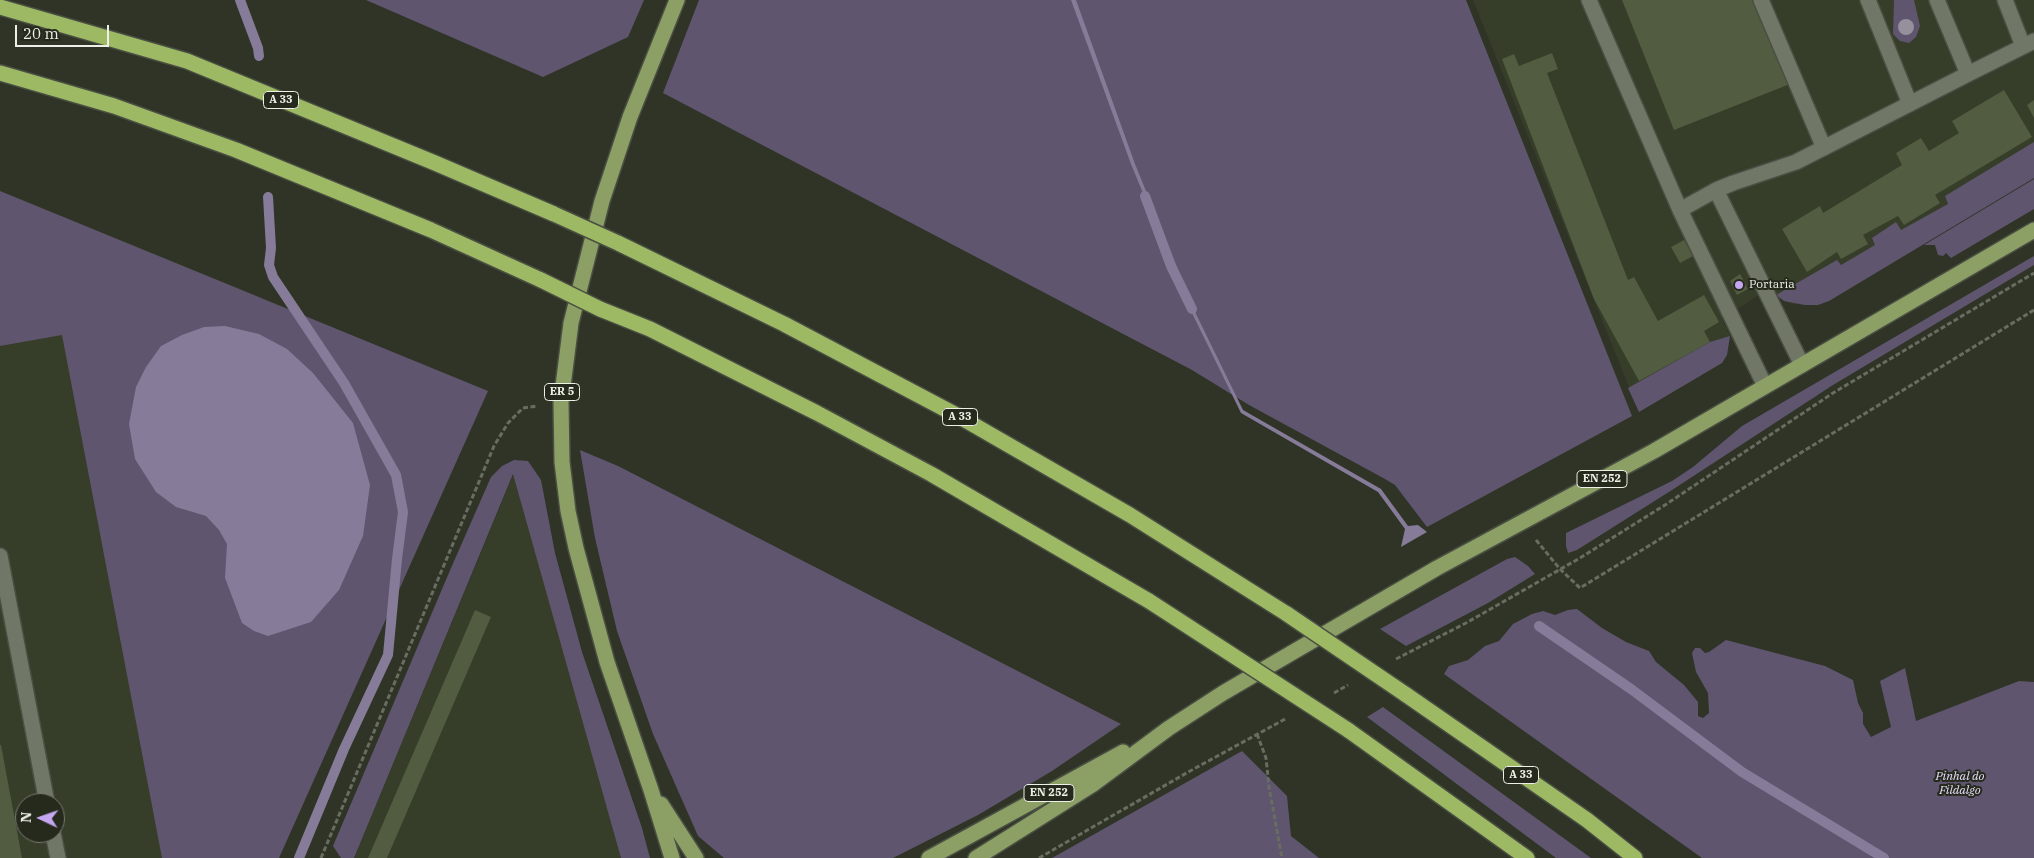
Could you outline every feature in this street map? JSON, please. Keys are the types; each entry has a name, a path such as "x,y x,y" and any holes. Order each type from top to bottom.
{"highway":[{"name":"A 33","path":"0,7 187,62 554,214 784,324 930,400 1130,515 1287,614 1405,694 1587,820 1635,858"},
{"path":"0,73 114,106 236,150 431,230 542,280 600,309 650,330 817,413 931,474 1149,601 1348,730 1527,858"}],"main road":[{"name":"ER 5","path":"677,0 630,117 602,201 571,323 561,402 562,462 574,541 609,668 651,790 696,855"},
{"name":"EN 252","path":"976,858 1092,785 1169,728 1216,698 1353,617 1521,522 1654,451 2034,230"},
{"name":"EN 252","path":"929,858 1169,728"},
{"path":"651,790 665,858"},
{"path":"651,790 672,858"}],"lane":[{"path":"1589,0 1680,210 1765,386"},
{"path":"1761,0 1824,148"},
{"path":"1868,0 1910,104"},
{"path":"1938,0 1968,74"},
{"path":"1680,210 1716,190 1796,162 2029,44 2005,0"},
{"path":"1716,190 1802,365"},
{"path":"0,556 45,793"},
{"path":"55,843 58,858"}],"path":[{"path":"1390,662 1560,569 1665,505 1833,393 2034,273"},
{"path":"1521,522 1560,569 1580,588 2034,310"},
{"path":"321,858 494,446 508,423 523,408 561,402"},
{"path":"1330,695 1356,681"},
{"path":"1039,858 1190,770 1296,713"},
{"path":"1257,734 1266,758 1269,787 1282,858"}],"shaded area":[{"path":"1071,0 1076,0 1135,164 1196,314 1243,410 1381,489 1408,526 1418,525 1427,532 1401,547 1405,529 1378,492 1241,413 1193,315 1131,164"},
{"path":"1473,0 2034,0 2034,178 1829,301 1817,305 1793,304 1784,301 1770,288 1722,319 1730,336 1727,355 1722,363 1639,412"},
{"path":"0,191 255,295 277,858 0,858"},
{"path":"225,326 259,334 287,349 313,373 353,423 370,485 363,536 339,590 311,622 268,636 254,631 242,623 225,578 227,544 219,530 206,516 176,507 156,492 135,459 129,424 136,387 146,367 161,346 182,335 204,327"},
{"path":"514,473 622,858 354,858"}],"green space":[{"path":"366,0 644,0 628,37 543,77"},
{"path":"699,0 1466,0 1632,416 1427,527 1395,485 1385,479 1249,405 1192,370 663,93"},
{"path":"1894,0 1914,0 1920,26 1916,37 1909,43 1900,41 1893,34"},
{"path":"2034,142 2034,178 1829,301 1818,305 1805,305 1784,301 1776,295 1837,260 1841,265 1875,245 1872,238 1896,222 1901,230 1948,204 1945,196"},
{"path":"2034,179 2034,209 1951,258 1946,253 1943,256 1938,255 1935,245 1924,245"},
{"path":"0,191 488,391 279,858 162,858 62,335 0,346"},
{"path":"2034,256 2034,265 1833,385 1672,490 1577,550 1568,553 1566,533 1672,481 1693,467 1742,426"},
{"path":"1730,336 1727,355 1722,363 1639,412 1628,388 1710,342"},
{"path":"580,450 618,466 1121,724 1052,771 978,815 893,858 724,858 698,836 653,734 617,631 595,538"},
{"path":"514,460 528,461 541,480 555,553 582,652 642,828 650,858 621,858 513,474 354,858 341,858 333,846 451,568 491,477 502,466"},
{"path":"1515,557 1528,566 1535,574 1488,603 1406,646 1380,629 1507,559"},
{"name":"Pinhal do Fildalgo","path":"1577,609 1602,628 1626,642 1649,651 1656,662 1684,685 1698,702 1698,716 1703,718 1709,713 1708,693 1696,672 1692,653 1695,648 1700,648 1705,653 1709,652 1726,640 1825,666 1853,680 1858,703 1863,713 1863,724 1871,737 1891,727 1880,681 1905,668 1916,721 2019,681 2034,682 2034,858 1702,858 1444,674 1449,666 1468,660 1485,646 1499,641 1513,624 1532,614 1543,611 1555,615"},
{"path":"1383,707 1591,858 1556,858 1367,717"},
{"path":"1242,751 1287,796 1291,836 1319,858 1052,858"}],"building":[{"path":"1622,0 1755,0 1790,84 1674,130"},
{"path":"1552,53 1558,69 1547,73 1628,280 1634,277 1658,321 1704,295 1719,322 1704,331 1710,342 1639,381 1594,299 1502,59 1514,54 1519,66"},
{"path":"2004,90 2032,137 1935,195 1940,203 1904,225 1898,216 1863,235 1868,244 1841,259 1837,252 1807,272 1782,229 1820,206 1823,213 1902,165 1896,153 1921,138 1929,151 1959,133 1952,121"},
{"path":"2034,100 2034,118 2027,105"},
{"path":"1684,240 1693,256 1680,263 1671,247"},
{"name":"Portaria","path":"1740,274 1748,289 1737,295 1730,281"},
{"path":"475,610 491,617 387,858 368,858"},
{"path":"1,745 15,820 15,843 19,843 22,858 0,858"}],"waterway":[{"path":"240,0 258,48 259,56"},
{"path":"1145,196 1171,266 1192,309"},
{"path":"268,197 271,248 269,265 273,277 344,383 396,475 403,512 388,655 344,749 299,858"},
{"path":"1539,626 1631,689 1742,772 1884,858"}],"place":[{"name":"Portaria","path":"1739,285"}]}
